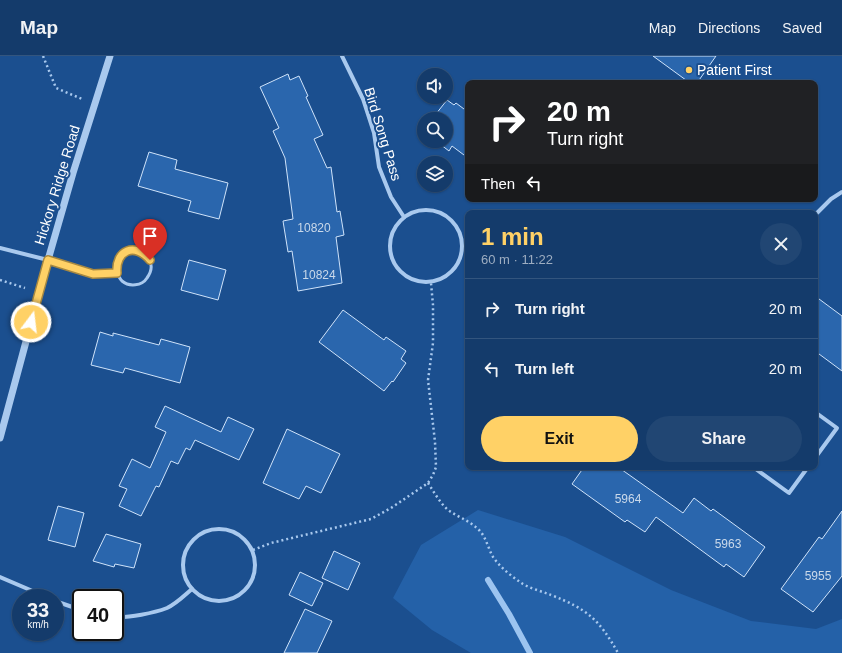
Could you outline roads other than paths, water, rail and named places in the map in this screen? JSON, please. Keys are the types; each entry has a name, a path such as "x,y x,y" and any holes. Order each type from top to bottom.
{"street":[{"name":"Hickory Ridge Road","path":"0,438 73,173 110,56"},
{"name":"Bird Song Pass","path":"342,56 363,99 374,133 379,167 391,197 404,217"},
{"path":"818,212 842,192"},
{"path":"420,210 433,210 446,215 455,223 461,234 463,250 461,258 452,271 442,279 431,282 418,282 405,277 398,270 391,258 390,243 392,231 404,217 420,210"},
{"path":"0,248 48,260"},
{"path":"818,414 837,428 818,454"},
{"path":"757,470 790,493 806,470"},
{"path":"221,529 234,532 246,540 253,550 256,564 252,580 242,593 229,600 218,601 205,598 192,590 184,572 184,558 188,547 196,538 208,530 221,529"},
{"path":"0,578 27,589"},
{"path":"124,617 168,607 192,590"}],"lane":[{"path":"137,250 144,253 150,260 151,267 147,279 138,284 130,285 122,281 117,273 116,264 119,257 125,252 137,250"},
{"path":"48,260 93,274 117,273"}],"waterway":[{"path":"488,580 509,614 530,653"}],"place":[{"name":"Patient First","path":"689,70"}]}
